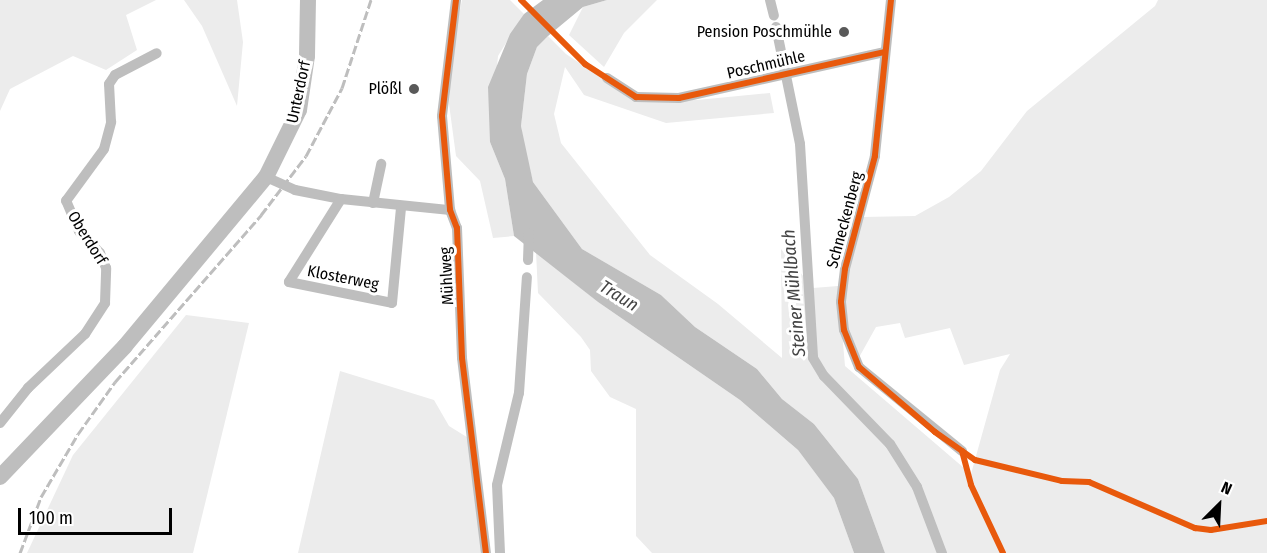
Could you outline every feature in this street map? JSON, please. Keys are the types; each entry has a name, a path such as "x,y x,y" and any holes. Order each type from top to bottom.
{"main road":[{"name":"Unterdorf","path":"266,177 284,146 301,101 307,56 308,0"},
{"path":"0,477 125,346 266,177"}],"street":[{"name":"Mühlweg","path":"456,0 442,116 450,210 458,228 462,358 486,553"},
{"path":"884,52 891,0"},
{"name":"Poschmühle","path":"607,78 636,97 679,98 780,78 884,52"},
{"name":"Schneckenberg","path":"884,52 884,93 875,156 845,269 841,302 844,330 859,367 962,451"},
{"name":"Oberdorf","path":"0,423 28,388 85,334 105,303 106,268 100,253 79,231 66,201 104,149 111,122 109,84 115,75 157,53"},
{"path":"374,203 381,164"},
{"path":"266,177 296,190 341,199 401,207 450,210"},
{"name":"Klosterweg","path":"341,199 290,282 392,303 401,207"}],"shaded area":[{"path":"0,0 156,0 126,15 137,50 106,70 73,56 10,89 0,111"},
{"path":"184,0 237,0 243,42 237,106 202,26"},
{"path":"462,0 510,0 524,14 498,56 490,142 505,179 514,236 493,238 480,181 456,156 449,104 452,49"},
{"path":"607,0 657,0 624,33 604,67 569,35 583,7"},
{"path":"1158,0 1267,0 1267,553 885,553 858,479 814,424 782,399 757,369 695,327 661,295 582,249 533,182 521,126 527,74 537,47 548,36 566,54 633,99 697,100 770,93 774,113 666,123 584,95 565,67 554,114 561,143 650,255 718,304 782,358 781,249 813,288 838,286 845,366 971,474 1000,370 1010,354 964,365 950,328 905,338 900,323 876,327 857,361 845,330 845,278 863,217 915,216 949,197 981,171 1027,111 1155,6"},
{"path":"536,252 598,302 740,400 798,450 834,498 854,553 652,553 636,536 636,409 610,397 591,371 590,350 581,337 538,293"},
{"path":"186,315 249,323 193,553 27,553 73,455"},
{"path":"340,371 434,400 449,426 470,439 483,553 298,553"}],"water":[{"name":"Traun","path":"543,0 607,0 583,7 537,47 527,74 521,126 533,182 582,249 661,295 695,327 757,369 782,399 814,424 858,479 885,553 854,553 834,498 798,450 740,400 598,302 514,236 505,179 490,142 488,87 510,34 524,14"}],"waterway":[{"name":"Steiner Mühlbach","path":"770,0 774,16"},
{"name":"Steiner Mühlbach","path":"776,27 800,144 813,358 824,376 890,444 917,487 942,553"},
{"path":"528,260 529,233"},
{"path":"500,553 497,485 519,393 527,277"}],"railway":[{"path":"20,553 41,497 78,434 115,382 261,215 306,156 342,88 371,0"}],"cycle path":[{"path":"456,0 442,116 450,210 457,228 462,358 486,553"},
{"path":"521,0 585,64 636,97 679,98 884,52"},
{"path":"891,0 875,156 845,269 841,302 844,330 859,367 935,432 975,460 1062,481 1089,482 1195,528 1211,530 1267,521"},
{"path":"962,451 971,485 1003,553"}],"place":[{"name":"Pension Poschmühle","path":"844,32"},
{"name":"Plößl","path":"414,89"}]}
